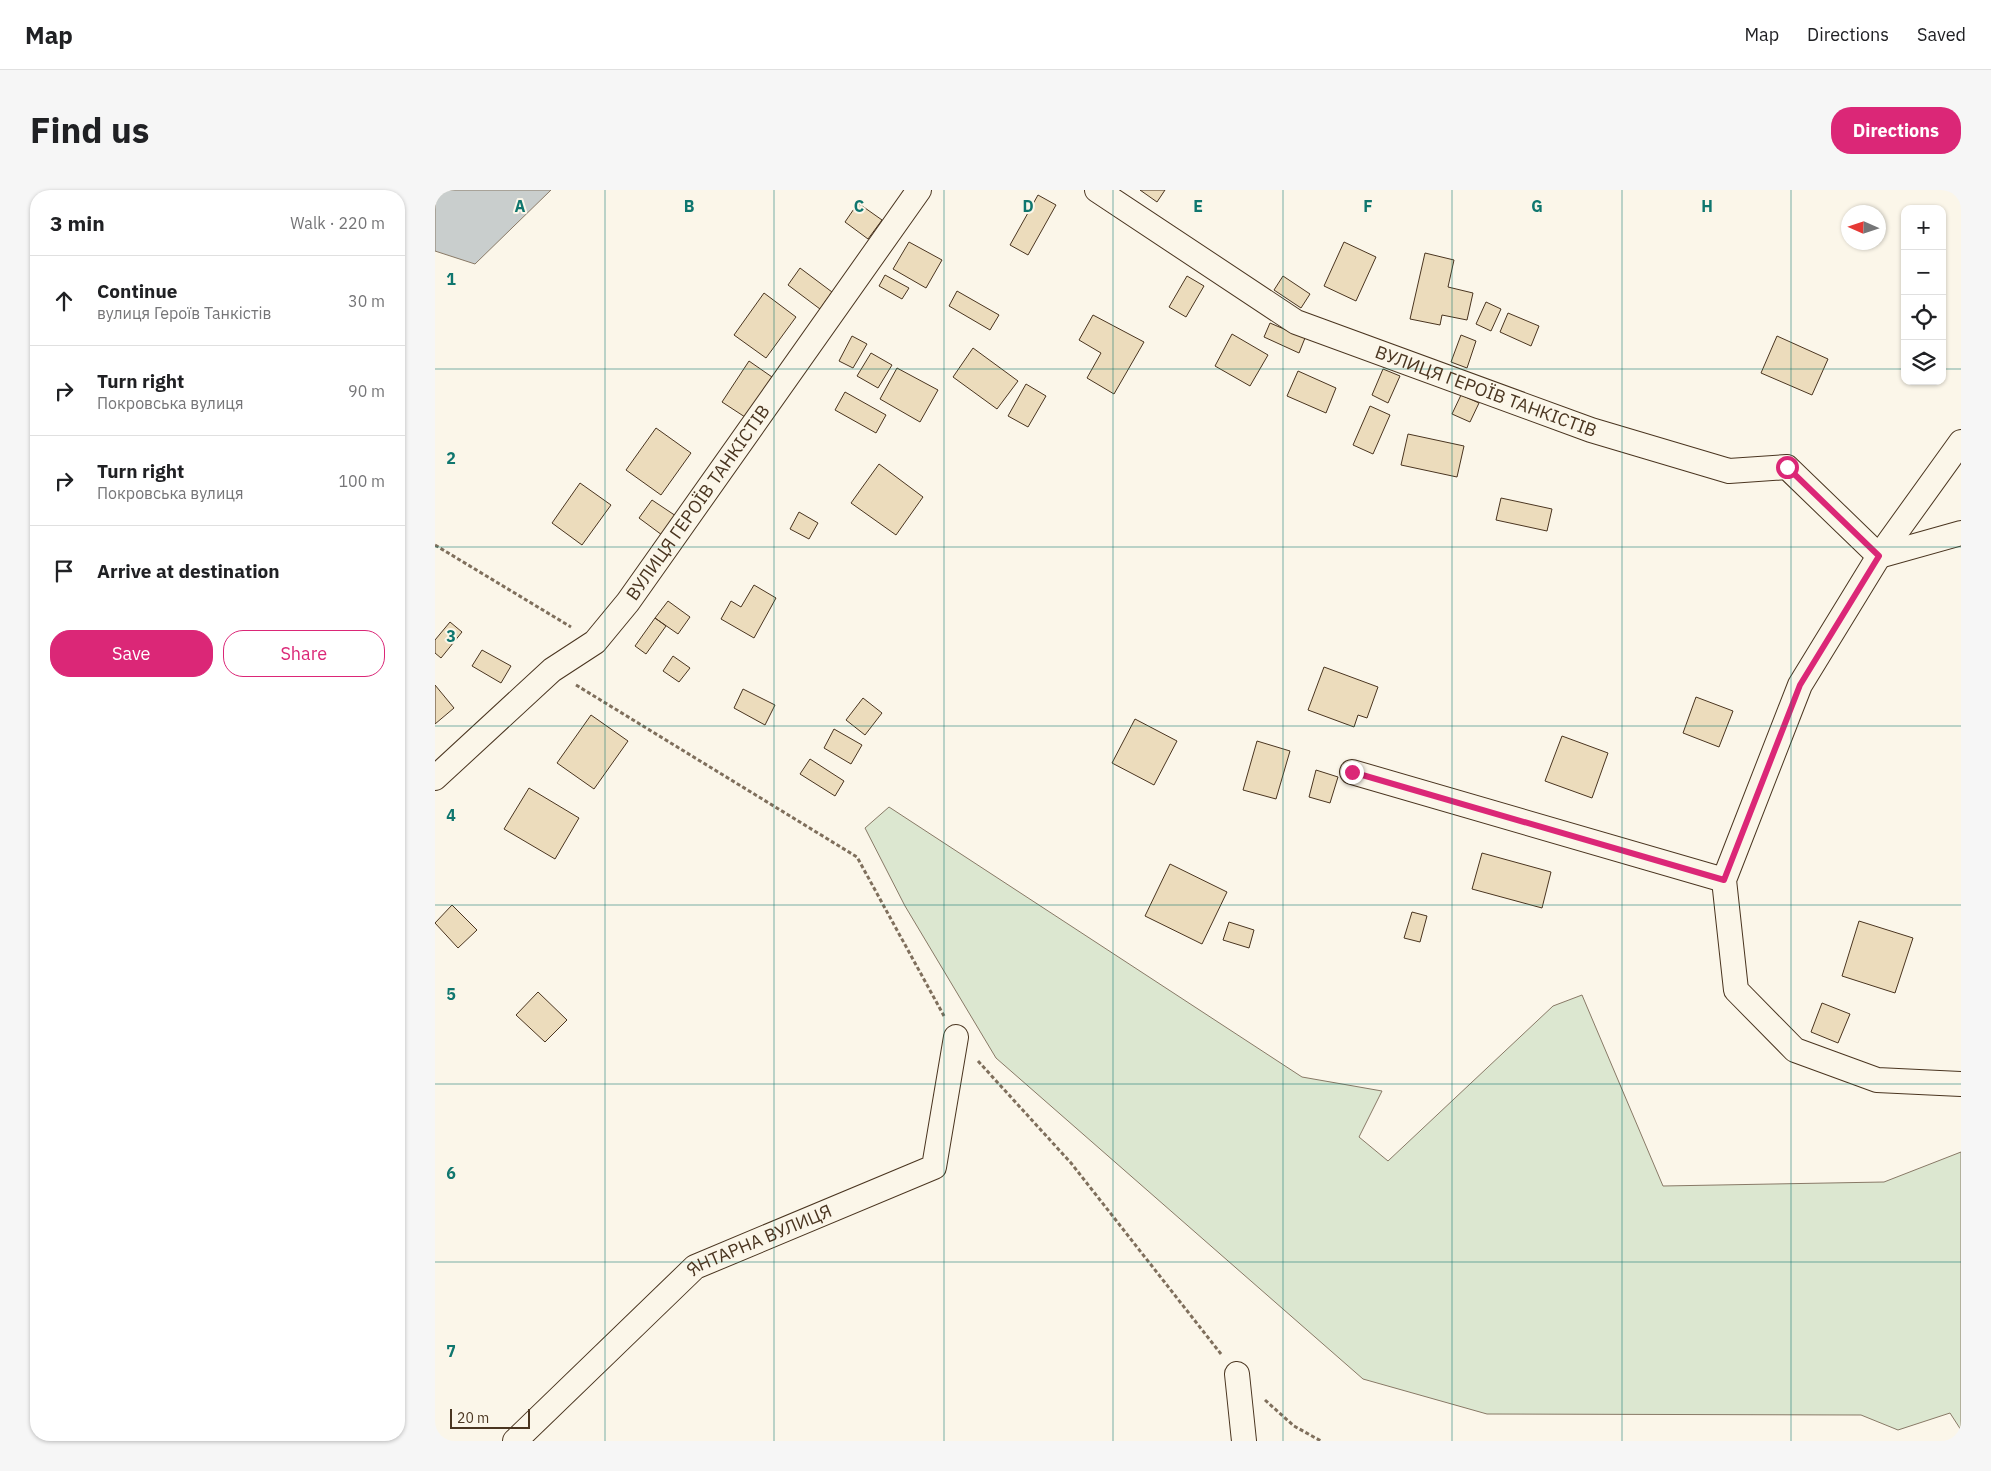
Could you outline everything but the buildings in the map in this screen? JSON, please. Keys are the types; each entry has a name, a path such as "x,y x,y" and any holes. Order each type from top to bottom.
{"street":[{"name":"ВУЛИЦЯ ГЕРОЇВ ТАНКІСТІВ","path":"435,778 552,670 595,642 628,602 919,190"},
{"name":"ВУЛИЦЯ ГЕРОЇВ ТАНКІСТІВ","path":"1097,190 1296,322 1591,430 1729,471 1787,467 1879,556"},
{"path":"1961,442 1879,556 1800,685 1724,880 1736,990 1795,1050 1877,1080 1961,1084"},
{"path":"1879,556 1961,533"},
{"path":"1352,772 1724,880"},
{"name":"ЯНТАРНА ВУЛИЦЯ","path":"515,1441 695,1267 934,1167 956,1037"},
{"path":"1237,1374 1244,1441"}],"path":[{"path":"435,545 595,642"}],"green space":[{"path":"889,807 1302,1077 1382,1091 1359,1137 1388,1161 1553,1006 1582,995 1663,1186 1884,1182 1961,1152 1961,1430 1950,1413 1898,1430 1861,1415 1487,1414 1363,1379 996,1058 905,906 865,828"}],"shaded area":[{"path":"435,190 551,190 475,264 435,251"}],"route":[{"path":"1352,772 1724,880 1800,685 1879,556 1787,467"}]}
